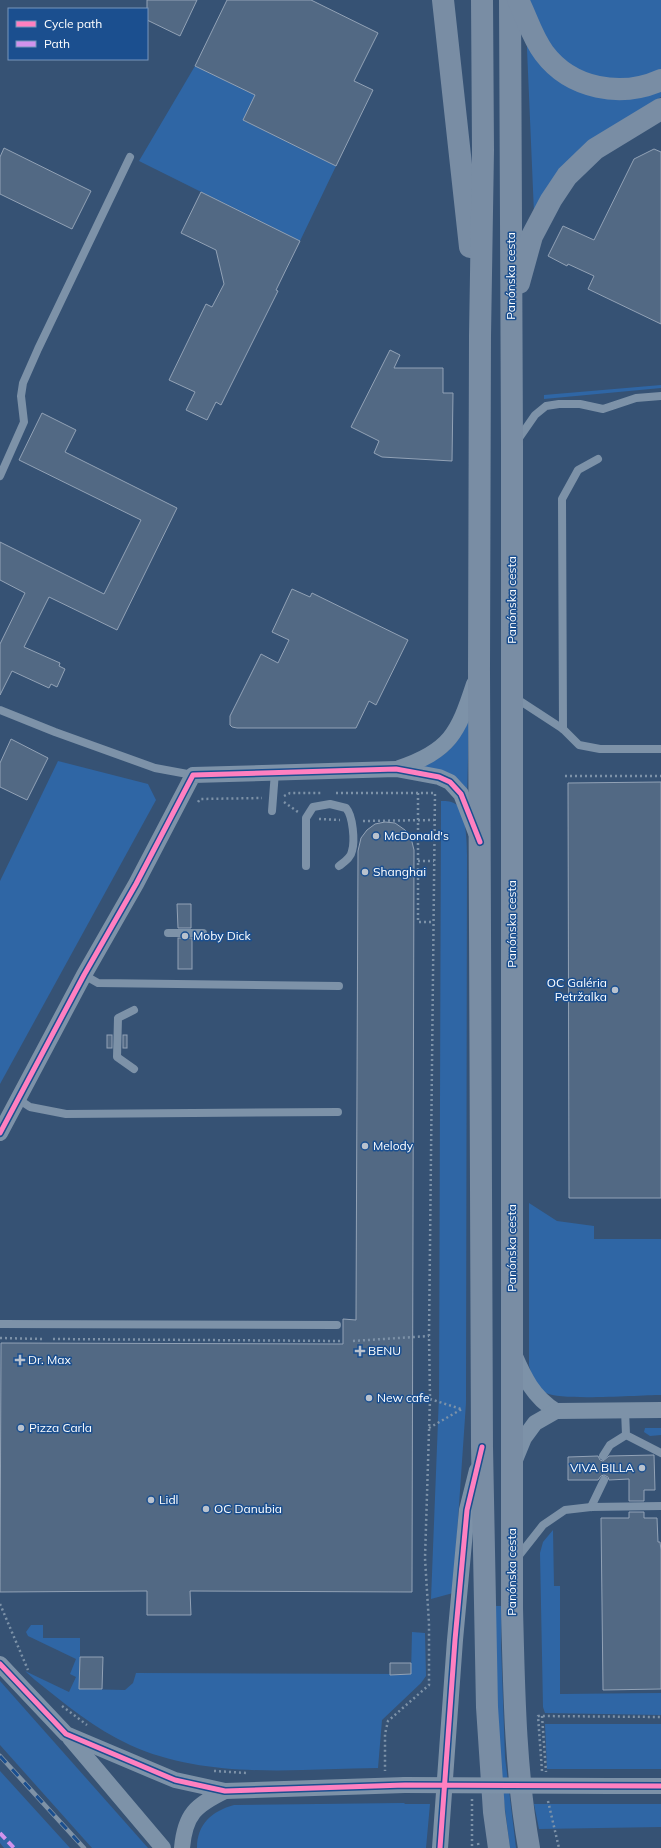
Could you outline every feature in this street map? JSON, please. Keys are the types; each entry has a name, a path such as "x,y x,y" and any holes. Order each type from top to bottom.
{"main road":[{"path":"443,0 480,336"},
{"path":"482,0 483,150 480,336 479,671 482,1447 487,1707 494,1812 499,1848"},
{"name":"Panónska cesta","path":"510,0 512,311 512,1565 517,1756 521,1796 529,1848"},
{"path":"518,0 529,27 544,52 556,66 570,76 592,85 617,89 639,88 661,80"},
{"path":"512,311 532,236 551,200 564,180 582,160 595,149 661,108"}],"street":[{"path":"396,769 424,759 450,738 464,715 479,671"},
{"path":"0,1133 84,975 136,884 193,775 396,769 439,777 454,786 462,794 480,842"},
{"path":"512,1349 532,1391 545,1404 556,1410"},
{"path":"512,1465 529,1431 543,1417 556,1410 661,1410"},
{"path":"440,1848 467,1510 482,1447"},
{"path":"0,1664 66,1734 164,1848"},
{"path":"66,1734 175,1780 225,1791 405,1786 661,1786"},
{"path":"182,1848 184,1829 188,1818 194,1810 200,1804 225,1791"}],"lane":[{"path":"0,476 24,422 21,396 23,383 130,157"},
{"path":"512,446 535,415 546,406 559,404 580,404 603,409 636,398 661,396"},
{"path":"563,729 562,499 578,470 598,459"},
{"path":"512,696 563,729 579,745 600,749 661,749"},
{"path":"0,710 55,732 155,768 193,775"},
{"path":"272,811 275,772"},
{"path":"306,866 306,818 311,810 322,805 343,806 349,811 352,821 352,851 350,857 340,866"},
{"path":"168,934 203,933"},
{"path":"84,975 98,983 339,986"},
{"path":"134,1010 118,1018 117,1057 134,1069"},
{"path":"18,1099 30,1107 66,1114 338,1112"},
{"path":"0,1324 337,1324"},
{"path":"625,1410 626,1435"},
{"path":"626,1435 661,1453"},
{"path":"603,1456 610,1445 626,1435"},
{"path":"650,1447 661,1444"},
{"path":"591,1507 604,1480"},
{"path":"512,1565 543,1525 565,1510 591,1507 661,1506"}],"path":[{"path":"565,776 661,776"},
{"path":"196,805 200,799 280,798 290,793 322,793"},
{"path":"330,793 435,793 429,1336 430,1399 425,1558 429,1624 429,1685 388,1720 385,1734 385,1774"},
{"path":"418,793 418,922 433,922"},
{"path":"352,821 434,820"},
{"path":"418,861 434,861"},
{"path":"353,1341 429,1336"},
{"path":"0,1338 43,1339"},
{"path":"53,1339 343,1341"},
{"path":"429,1428 462,1409 430,1399"},
{"path":"0,1604 30,1676"},
{"path":"58,1702 89,1727"},
{"path":"542,1774 538,1716 661,1718"},
{"path":"207,1771 252,1773"},
{"path":"472,1799 472,1847"},
{"path":"478,1843 479,1848"}],"shaded area":[{"path":"527,0 661,0 661,97 641,109 534,213 527,49"},
{"path":"195,66 255,95 243,120 336,166 300,241 139,161"},
{"path":"661,385 661,388 544,399 544,395"},
{"path":"469,720 467,798 425,768 424,765 439,758 457,742"},
{"path":"58,761 148,784 156,800 0,1084 0,881"},
{"path":"441,801 453,803 460,809 464,821 467,843 466,1403 453,1593 431,1599 439,1396"},
{"path":"529,1203 557,1221 594,1226 594,1239 661,1239 661,1395 568,1397 546,1393 539,1388 529,1365"},
{"path":"645,1428 661,1428 661,1435 650,1436 644,1432"},
{"path":"553,1530 554,1586 560,1586 560,1694 661,1693 661,1715 545,1713 543,1707 540,1553 543,1542"},
{"path":"495,1606 502,1606 501,1645 505,1757 516,1848 510,1848 499,1763"},
{"path":"31,1625 43,1625 43,1638 80,1638 80,1689 125,1690 133,1683 136,1673 411,1674 412,1632 425,1633 426,1676 421,1683 382,1720 378,1768 252,1770 190,1764 159,1756 117,1739 92,1724 35,1680 25,1671 69,1692 76,1677 70,1674 76,1659 28,1636 26,1632"},
{"path":"0,1681 148,1848 92,1848 0,1745"},
{"path":"545,1724 661,1724 661,1769 547,1769"},
{"path":"0,1771 70,1848 4,1848 0,1843"},
{"path":"430,1804 426,1848 197,1848 200,1832 207,1820 219,1811 234,1805"},
{"path":"534,1804 661,1804 661,1827 539,1829"}],"building":[{"path":"147,0 197,0 180,36 148,20"},
{"path":"227,0 311,0 378,33 354,81 373,90 336,166 243,120 255,95 195,66"},
{"path":"4,148 91,191 72,229 0,194 0,157"},
{"path":"654,149 661,152 661,324 588,289 594,276 568,264 567,266 548,256 563,226 594,240 634,159"},
{"path":"201,192 300,241 276,290 278,291 221,405 216,402 207,420 186,410 195,392 169,380 206,304 212,307 224,284 216,250 181,233"},
{"path":"390,350 400,355 394,368 443,368 443,393 453,393 452,461 382,457 374,453 379,441 351,427"},
{"path":"42,413 76,430 65,452 177,508 117,630 49,597 24,647 60,663 59,666 65,669 57,687 51,684 49,688 12,671 0,695 0,644 25,593 0,580 0,542 104,594 141,520 19,460"},
{"path":"292,589 310,597 312,593 408,640 376,705 369,701 356,728 237,728 230,725 230,716 261,654 278,663 289,640 272,632"},
{"path":"11,739 48,758 27,800 0,787 0,763"},
{"name":"OC Galéria Petržalka","path":"661,782 661,1198 569,1198 568,783"},
{"path":"385,822 395,823 405,830 411,838 414,850 412,1592 190,1591 191,1615 147,1615 147,1591 0,1592 1,1343 343,1344 343,1319 356,1320 358,851 361,838 367,830 375,824"},
{"path":"177,904 191,904 191,928 178,928"},
{"path":"178,938 192,938 192,969 178,969"},
{"path":"107,1035 112,1035 112,1048 107,1048"},
{"path":"123,1035 127,1035 127,1048 123,1048"},
{"path":"654,1455 655,1490 644,1490 644,1501 629,1501 629,1479 609,1480 608,1477 604,1475 598,1480 568,1480 568,1457 598,1456 600,1460 603,1461 609,1456"},
{"path":"629,1512 644,1512 644,1518 657,1518 658,1542 660,1542 661,1550 661,1689 603,1690 601,1518 629,1518"},
{"path":"80,1657 103,1657 102,1689 79,1689"},
{"path":"390,1663 411,1663 411,1674 390,1675"}],"railway":[{"path":"0,1756 84,1848"}],"marked path":[{"path":"0,1833 14,1848"}],"cycle path":[{"path":"0,1133 84,975 136,884 193,775 396,769 439,777 450,782 461,794 480,842"},
{"path":"440,1848 455,1640 467,1510 482,1447"},
{"path":"0,1664 66,1734 175,1780 225,1791 405,1785 661,1786"}],"place":[{"name":"McDonald's","path":"376,836"},
{"name":"Shanghai","path":"365,872"},
{"name":"Moby Dick","path":"185,936"},
{"name":"OC Galéria Petržalka","path":"615,990"},
{"name":"Melody","path":"365,1146"},
{"name":"BENU","path":"360,1351"},
{"name":"Dr. Max","path":"20,1360"},
{"name":"New cafe","path":"369,1398"},
{"name":"Pizza Carla","path":"21,1428"},
{"name":"VIVA BILLA","path":"642,1468"},
{"name":"Lidl","path":"151,1500"},
{"name":"OC Danubia","path":"206,1509"}]}
